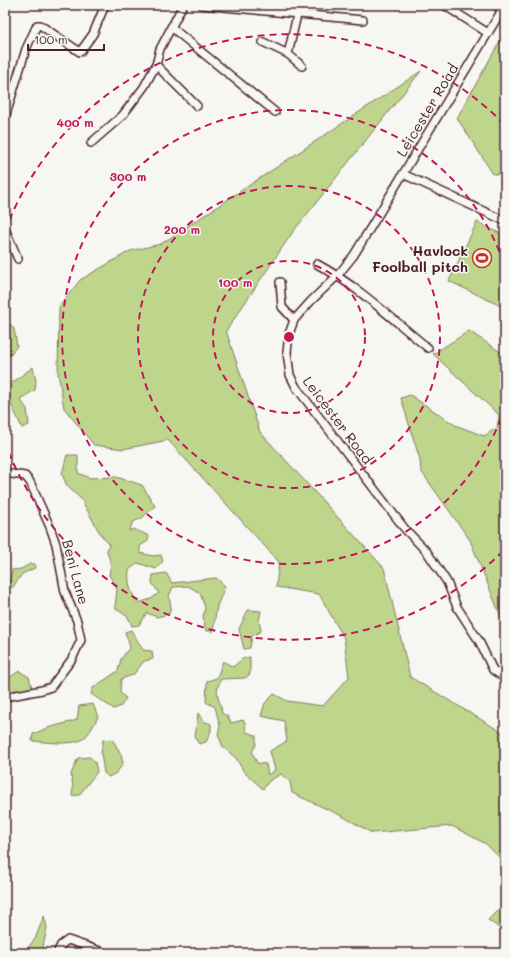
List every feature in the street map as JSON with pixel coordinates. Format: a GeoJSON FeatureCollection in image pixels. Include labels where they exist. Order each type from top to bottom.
{"type":"FeatureCollection","features":[{"type":"Feature","properties":{"kind":"street"},"geometry":{"type":"LineString","coordinates":[[5,118],[26,49],[37,25],[40,25],[80,52],[93,34],[105,5]]}},
{"type":"Feature","properties":{"kind":"street"},"geometry":{"type":"LineString","coordinates":[[91,143],[122,116],[132,104],[156,65],[160,49],[170,27],[183,5]]}},
{"type":"Feature","properties":{"kind":"street"},"geometry":{"type":"LineString","coordinates":[[202,5],[363,20]]}},
{"type":"Feature","properties":{"kind":"street"},"geometry":{"type":"LineString","coordinates":[[444,5],[488,33]]}},
{"type":"Feature","properties":{"kind":"street"},"geometry":{"type":"LineString","coordinates":[[495,5],[503,7]]}},
{"type":"Feature","properties":{"kind":"street","name":"Leicester Road"},"geometry":{"type":"LineString","coordinates":[[503,7],[362,242],[338,275],[294,320],[289,334],[287,352],[289,370],[293,383],[390,511],[410,535],[427,552],[447,582],[457,607],[479,641],[490,665],[497,674],[505,678]]}},
{"type":"Feature","properties":{"kind":"street"},"geometry":{"type":"LineString","coordinates":[[288,54],[297,15]]}},
{"type":"Feature","properties":{"kind":"street"},"geometry":{"type":"LineString","coordinates":[[170,27],[275,112]]}},
{"type":"Feature","properties":{"kind":"street"},"geometry":{"type":"LineString","coordinates":[[263,42],[288,54],[302,66]]}},
{"type":"Feature","properties":{"kind":"street"},"geometry":{"type":"LineString","coordinates":[[156,65],[197,106]]}},
{"type":"Feature","properties":{"kind":"street"},"geometry":{"type":"LineString","coordinates":[[403,174],[505,221]]}},
{"type":"Feature","properties":{"kind":"street"},"geometry":{"type":"LineString","coordinates":[[5,229],[18,259]]}},
{"type":"Feature","properties":{"kind":"street"},"geometry":{"type":"LineString","coordinates":[[317,264],[338,275],[395,319],[428,348]]}},
{"type":"Feature","properties":{"kind":"street"},"geometry":{"type":"LineString","coordinates":[[280,282],[282,307],[294,320]]}},
{"type":"Feature","properties":{"kind":"street","name":"Beni Lane"},"geometry":{"type":"LineString","coordinates":[[5,473],[22,475],[30,482],[56,544],[65,592],[77,621],[81,640],[72,659],[51,687],[5,697]]}},
{"type":"Feature","properties":{"kind":"street"},"geometry":{"type":"LineString","coordinates":[[57,953],[61,945],[68,940],[106,953]]}},
{"type":"Feature","properties":{"kind":"green space"},"geometry":{"type":"Polygon","coordinates":[[[505,32],[505,175],[493,174],[457,118],[505,32]]]}},
{"type":"Feature","properties":{"kind":"green space"},"geometry":{"type":"Polygon","coordinates":[[[421,71],[292,233],[226,331],[260,432],[384,568],[410,677],[505,734],[505,863],[486,844],[452,826],[372,833],[342,816],[292,793],[290,782],[281,774],[269,781],[263,789],[244,772],[236,758],[223,747],[218,734],[220,726],[215,707],[206,702],[207,681],[217,678],[223,661],[233,667],[242,659],[250,657],[250,674],[245,678],[221,679],[217,693],[222,713],[228,717],[231,723],[243,720],[245,722],[246,732],[256,735],[256,745],[252,752],[257,763],[266,764],[268,775],[275,770],[270,751],[287,741],[284,721],[261,716],[265,703],[274,694],[287,701],[323,706],[349,677],[344,638],[319,594],[276,587],[279,562],[168,440],[123,449],[94,445],[64,408],[58,373],[59,307],[80,280],[130,251],[161,244],[421,71]]]}},
{"type":"Feature","properties":{"kind":"green space","name":"Havlock Foolball pitch"},"geometry":{"type":"Polygon","coordinates":[[[477,222],[505,236],[505,308],[449,281],[477,222]]]}},
{"type":"Feature","properties":{"kind":"green space"},"geometry":{"type":"Polygon","coordinates":[[[5,318],[14,329],[17,346],[6,360],[5,318]]]}},
{"type":"Feature","properties":{"kind":"green space"},"geometry":{"type":"Polygon","coordinates":[[[469,331],[505,355],[505,627],[470,540],[421,471],[420,460],[401,398],[410,395],[455,425],[484,436],[497,428],[499,415],[433,354],[469,331]]]}},
{"type":"Feature","properties":{"kind":"green space"},"geometry":{"type":"Polygon","coordinates":[[[33,367],[36,381],[35,390],[20,399],[27,409],[29,425],[22,428],[12,406],[5,383],[12,383],[33,367]]]}},
{"type":"Feature","properties":{"kind":"green space"},"geometry":{"type":"Polygon","coordinates":[[[67,455],[78,455],[78,473],[90,478],[116,477],[142,485],[155,506],[142,518],[133,522],[129,531],[134,529],[149,536],[148,541],[140,546],[140,553],[153,556],[161,555],[163,561],[156,569],[138,563],[129,570],[130,588],[138,603],[151,599],[159,593],[152,583],[153,575],[166,573],[172,583],[216,578],[225,586],[217,606],[213,631],[206,631],[203,617],[205,608],[200,593],[188,586],[173,587],[169,596],[171,607],[169,614],[157,617],[147,613],[139,625],[132,626],[128,617],[115,608],[117,589],[109,575],[111,564],[107,551],[109,544],[101,535],[81,499],[67,486],[62,474],[67,455]]]}},
{"type":"Feature","properties":{"kind":"green space"},"geometry":{"type":"Polygon","coordinates":[[[30,564],[35,564],[35,568],[22,574],[13,587],[9,587],[12,570],[21,569],[30,564]]]}},
{"type":"Feature","properties":{"kind":"green space"},"geometry":{"type":"Polygon","coordinates":[[[248,610],[261,611],[259,621],[261,631],[252,636],[250,648],[244,649],[239,629],[248,610]]]}},
{"type":"Feature","properties":{"kind":"green space"},"geometry":{"type":"Polygon","coordinates":[[[131,630],[143,650],[152,651],[153,659],[144,661],[133,675],[121,679],[120,693],[126,698],[121,706],[114,709],[91,694],[93,688],[118,671],[121,659],[130,647],[125,632],[131,630]]]}},
{"type":"Feature","properties":{"kind":"green space"},"geometry":{"type":"Polygon","coordinates":[[[19,671],[29,677],[33,691],[5,697],[9,678],[19,671]]]}},
{"type":"Feature","properties":{"kind":"green space"},"geometry":{"type":"Polygon","coordinates":[[[93,704],[98,717],[85,737],[79,741],[56,743],[32,741],[33,734],[77,720],[79,706],[93,704]]]}},
{"type":"Feature","properties":{"kind":"green space"},"geometry":{"type":"Polygon","coordinates":[[[198,713],[203,721],[211,724],[211,731],[206,742],[199,744],[195,738],[198,713]]]}},
{"type":"Feature","properties":{"kind":"green space"},"geometry":{"type":"Polygon","coordinates":[[[112,739],[121,754],[123,764],[116,773],[109,777],[104,773],[101,753],[103,740],[112,739]]]}},
{"type":"Feature","properties":{"kind":"green space"},"geometry":{"type":"Polygon","coordinates":[[[90,757],[95,762],[97,772],[79,795],[72,796],[73,788],[71,774],[78,758],[90,757]]]}},
{"type":"Feature","properties":{"kind":"green space"},"geometry":{"type":"Polygon","coordinates":[[[502,906],[505,908],[505,932],[488,920],[502,906]]]}},
{"type":"Feature","properties":{"kind":"green space"},"geometry":{"type":"Polygon","coordinates":[[[44,916],[47,927],[42,953],[27,953],[26,950],[35,939],[44,916]]]}},
{"type":"Feature","properties":{"kind":"place","name":"Havlock Foolball pitch"},"geometry":{"type":"Point","coordinates":[482,258]}}]}
